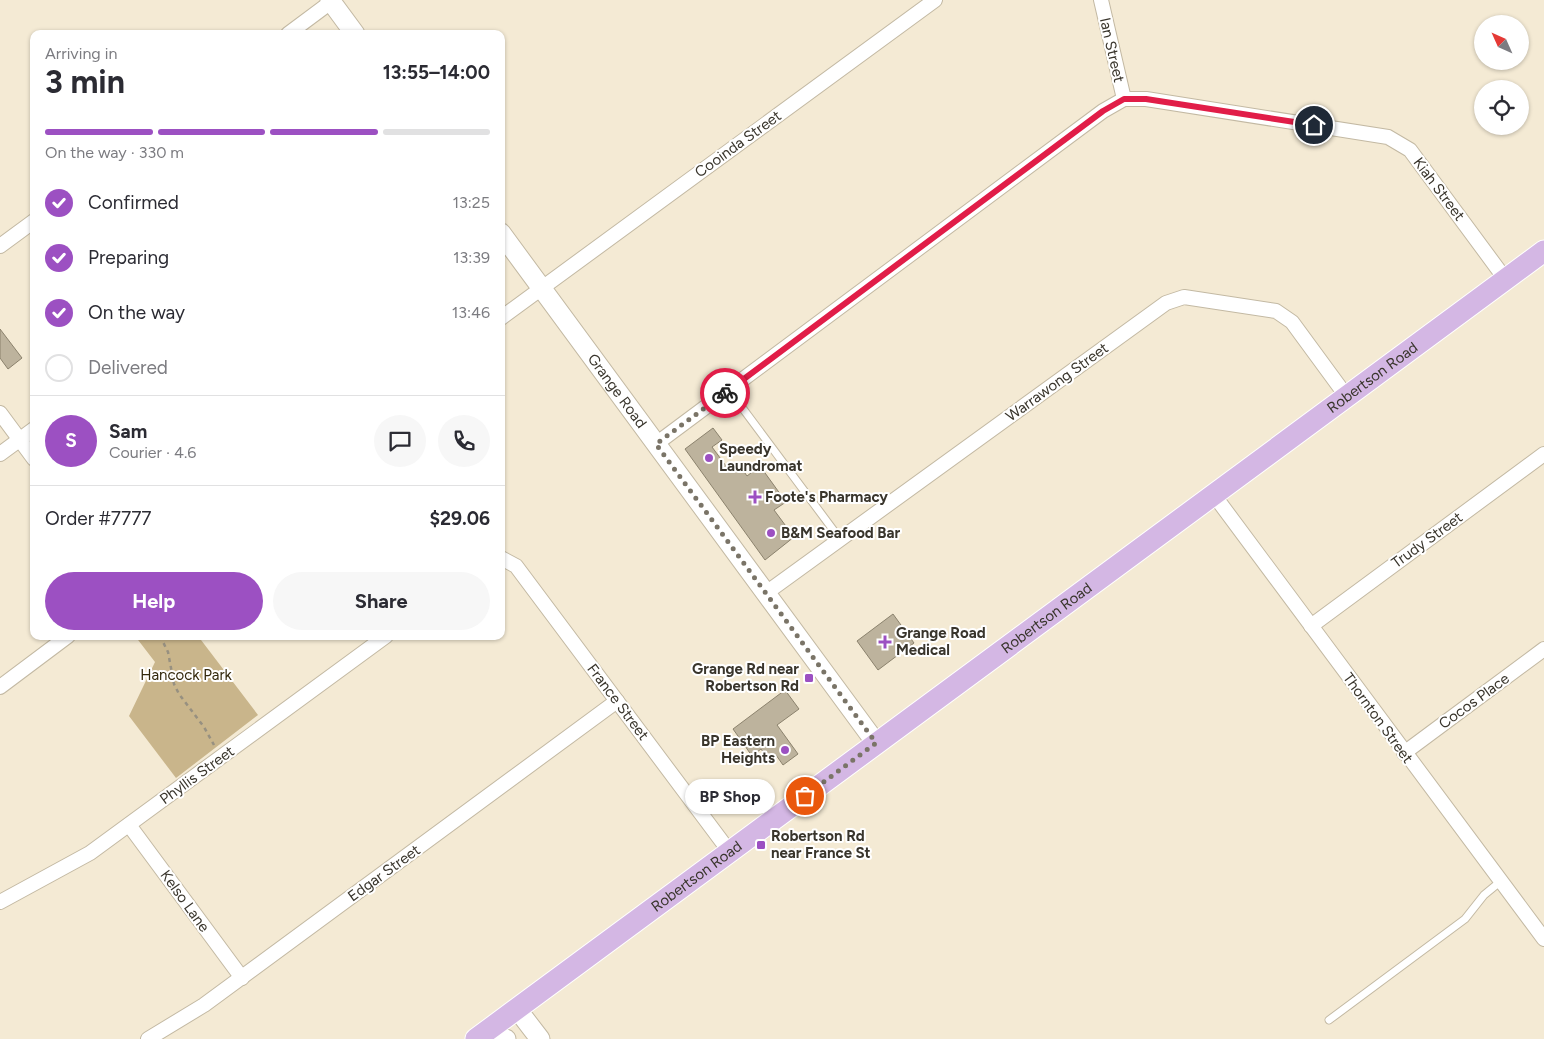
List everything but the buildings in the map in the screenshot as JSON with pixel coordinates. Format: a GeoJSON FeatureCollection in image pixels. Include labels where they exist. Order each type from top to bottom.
{"type":"FeatureCollection","features":[{"type":"Feature","properties":{"kind":"main road"},"geometry":{"type":"LineString","coordinates":[[331,1],[352,30]]}},
{"type":"Feature","properties":{"kind":"main road","name":"Grange Road"},"geometry":{"type":"LineString","coordinates":[[505,238],[876,743]]}},
{"type":"Feature","properties":{"kind":"main road","name":"Robertson Road"},"geometry":{"type":"LineString","coordinates":[[479,1037],[1544,251]]}},
{"type":"Feature","properties":{"kind":"main road"},"geometry":{"type":"LineString","coordinates":[[517,1009],[540,1039]]}},
{"type":"Feature","properties":{"kind":"main road"},"geometry":{"type":"LineString","coordinates":[[479,1037],[506,1039]]}},
{"type":"Feature","properties":{"kind":"street","name":"Cooinda Street"},"geometry":{"type":"LineString","coordinates":[[505,315],[935,0]]}},
{"type":"Feature","properties":{"kind":"street","name":"Ian Street"},"geometry":{"type":"LineString","coordinates":[[1101,0],[1124,99]]}},
{"type":"Feature","properties":{"kind":"street"},"geometry":{"type":"LineString","coordinates":[[293,30],[331,1]]}},
{"type":"Feature","properties":{"kind":"street","name":"Kiah Street"},"geometry":{"type":"LineString","coordinates":[[1124,99],[1146,99],[1388,137],[1410,150],[1506,280]]}},
{"type":"Feature","properties":{"kind":"street"},"geometry":{"type":"LineString","coordinates":[[656,444],[1095,117],[1124,99]]}},
{"type":"Feature","properties":{"kind":"street"},"geometry":{"type":"LineString","coordinates":[[0,246],[30,224]]}},
{"type":"Feature","properties":{"kind":"street","name":"Warrawong Street"},"geometry":{"type":"LineString","coordinates":[[766,593],[1166,303],[1184,297],[1276,311],[1292,322],[1347,397]]}},
{"type":"Feature","properties":{"kind":"street"},"geometry":{"type":"LineString","coordinates":[[0,413],[30,454]]}},
{"type":"Feature","properties":{"kind":"street"},"geometry":{"type":"LineString","coordinates":[[0,454],[30,432]]}},
{"type":"Feature","properties":{"kind":"street","name":"Trudy Street"},"geometry":{"type":"LineString","coordinates":[[1311,626],[1544,454]]}},
{"type":"Feature","properties":{"kind":"street","name":"Thornton Street"},"geometry":{"type":"LineString","coordinates":[[1214,495],[1544,939]]}},
{"type":"Feature","properties":{"kind":"street","name":"France Street"},"geometry":{"type":"LineString","coordinates":[[505,560],[516,566],[729,851]]}},
{"type":"Feature","properties":{"kind":"street"},"geometry":{"type":"LineString","coordinates":[[0,687],[63,640]]}},
{"type":"Feature","properties":{"kind":"street","name":"Phyllis Street"},"geometry":{"type":"LineString","coordinates":[[0,902],[90,853],[381,640]]}},
{"type":"Feature","properties":{"kind":"street","name":"Cocos Place"},"geometry":{"type":"LineString","coordinates":[[1404,753],[1544,650]]}},
{"type":"Feature","properties":{"kind":"street","name":"Edgar Street"},"geometry":{"type":"LineString","coordinates":[[148,1039],[204,1005],[242,978],[617,701]]}},
{"type":"Feature","properties":{"kind":"street","name":"Kelso Lane"},"geometry":{"type":"LineString","coordinates":[[129,825],[242,978]]}},
{"type":"Feature","properties":{"kind":"lane"},"geometry":{"type":"LineString","coordinates":[[729,390],[840,539]]}},
{"type":"Feature","properties":{"kind":"lane"},"geometry":{"type":"LineString","coordinates":[[1329,1020],[1465,919],[1484,895],[1501,882]]}},
{"type":"Feature","properties":{"kind":"path"},"geometry":{"type":"LineString","coordinates":[[162,640],[168,652],[174,684],[179,694],[204,727],[221,757]]}},
{"type":"Feature","properties":{"kind":"green space","name":"Hancock Park"},"geometry":{"type":"Polygon","coordinates":[[[138,640],[201,640],[258,715],[176,778],[129,716],[155,662],[138,640]]]}},
{"type":"Feature","properties":{"kind":"way so far"},"geometry":{"type":"LineString","coordinates":[[725,393],[656,444],[876,743],[805,796]]}},
{"type":"Feature","properties":{"kind":"place","name":"Speedy Laundromat"},"geometry":{"type":"Point","coordinates":[709,458]}},
{"type":"Feature","properties":{"kind":"place","name":"Foote's Pharmacy"},"geometry":{"type":"Point","coordinates":[755,497]}},
{"type":"Feature","properties":{"kind":"place","name":"B&M Seafood Bar"},"geometry":{"type":"Point","coordinates":[771,533]}},
{"type":"Feature","properties":{"kind":"place","name":"Grange Road Medical"},"geometry":{"type":"Point","coordinates":[885,642]}},
{"type":"Feature","properties":{"kind":"place","name":"Grange Rd near Robertson Rd"},"geometry":{"type":"Point","coordinates":[809,678]}},
{"type":"Feature","properties":{"kind":"place","name":"BP Eastern Heights"},"geometry":{"type":"Point","coordinates":[785,750]}},
{"type":"Feature","properties":{"kind":"place","name":"BP Shop"},"geometry":{"type":"Point","coordinates":[805,796]}},
{"type":"Feature","properties":{"kind":"place","name":"Robertson Rd near France St"},"geometry":{"type":"Point","coordinates":[761,845]}},
{"type":"Feature","properties":{"kind":"route"},"geometry":{"type":"LineString","coordinates":[[725,393],[1103,111],[1124,99],[1146,99],[1314,125]]}}]}
